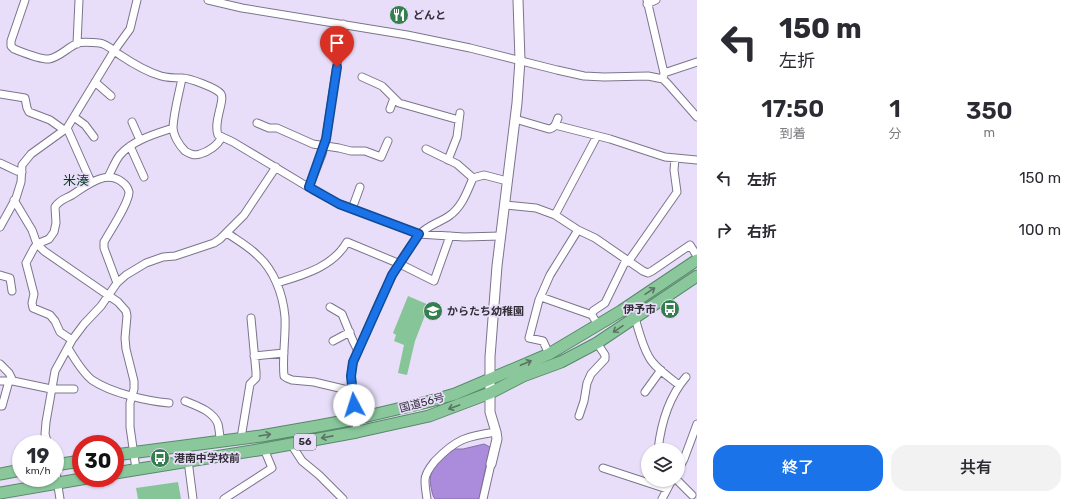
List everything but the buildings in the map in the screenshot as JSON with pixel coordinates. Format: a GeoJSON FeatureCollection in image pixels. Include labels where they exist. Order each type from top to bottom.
{"type":"FeatureCollection","features":[{"type":"Feature","properties":{"kind":"highway","name":"国道56号"},"geometry":{"type":"LineString","coordinates":[[124,454],[241,438],[355,419],[455,394],[549,354],[598,325],[697,260]]}},
{"type":"Feature","properties":{"kind":"highway","name":"国道56号"},"geometry":{"type":"LineString","coordinates":[[124,471],[264,449],[357,432],[429,416],[490,393],[523,376],[561,362],[597,343],[697,276]]}},
{"type":"Feature","properties":{"kind":"highway"},"geometry":{"type":"LineString","coordinates":[[0,474],[12,472]]}},
{"type":"Feature","properties":{"kind":"highway"},"geometry":{"type":"LineString","coordinates":[[0,493],[34,487]]}},
{"type":"Feature","properties":{"kind":"street"},"geometry":{"type":"LineString","coordinates":[[25,0],[11,41],[11,46],[14,49],[48,59],[80,42],[102,43],[110,46],[114,51],[144,69],[160,76],[172,79],[190,79],[217,91],[221,94],[222,98],[216,124],[218,135],[221,138],[233,142],[309,187],[352,209],[419,234],[450,236],[501,236]]}},
{"type":"Feature","properties":{"kind":"street"},"geometry":{"type":"LineString","coordinates":[[77,44],[79,0]]}},
{"type":"Feature","properties":{"kind":"street"},"geometry":{"type":"LineString","coordinates":[[0,227],[14,200],[21,182],[22,165],[32,154],[66,129],[114,51],[130,29],[137,0]]}},
{"type":"Feature","properties":{"kind":"street"},"geometry":{"type":"LineString","coordinates":[[208,0],[242,8],[344,24],[470,48],[584,76],[663,76],[697,62]]}},
{"type":"Feature","properties":{"kind":"street"},"geometry":{"type":"LineString","coordinates":[[483,499],[497,439],[490,412],[490,357],[497,266],[515,119],[520,60],[518,0]]}},
{"type":"Feature","properties":{"kind":"street"},"geometry":{"type":"LineString","coordinates":[[656,0],[647,2],[663,76],[697,117]]}},
{"type":"Feature","properties":{"kind":"street"},"geometry":{"type":"LineString","coordinates":[[309,187],[324,145],[344,24]]}},
{"type":"Feature","properties":{"kind":"street"},"geometry":{"type":"LineString","coordinates":[[362,77],[382,86],[399,103],[460,117],[457,137],[448,160]]}},
{"type":"Feature","properties":{"kind":"street"},"geometry":{"type":"LineString","coordinates":[[182,78],[173,128],[180,146],[193,155],[200,154],[208,151],[219,142],[221,138]]}},
{"type":"Feature","properties":{"kind":"street"},"geometry":{"type":"LineString","coordinates":[[95,82],[110,96]]}},
{"type":"Feature","properties":{"kind":"street"},"geometry":{"type":"LineString","coordinates":[[0,94],[25,98],[26,108],[29,112],[50,120],[66,129],[91,182]]}},
{"type":"Feature","properties":{"kind":"street"},"geometry":{"type":"LineString","coordinates":[[390,109],[394,98]]}},
{"type":"Feature","properties":{"kind":"street"},"geometry":{"type":"LineString","coordinates":[[74,117],[85,126],[94,137]]}},
{"type":"Feature","properties":{"kind":"street"},"geometry":{"type":"LineString","coordinates":[[515,119],[552,129],[558,118]]}},
{"type":"Feature","properties":{"kind":"street"},"geometry":{"type":"LineString","coordinates":[[132,122],[140,140]]}},
{"type":"Feature","properties":{"kind":"street"},"geometry":{"type":"LineString","coordinates":[[257,123],[269,128],[277,128],[314,144],[351,151],[365,151],[381,157],[388,141]]}},
{"type":"Feature","properties":{"kind":"street"},"geometry":{"type":"LineString","coordinates":[[555,125],[665,157],[697,160]]}},
{"type":"Feature","properties":{"kind":"street"},"geometry":{"type":"LineString","coordinates":[[108,177],[120,155],[130,146],[140,140],[173,128]]}},
{"type":"Feature","properties":{"kind":"street"},"geometry":{"type":"LineString","coordinates":[[555,215],[597,136]]}},
{"type":"Feature","properties":{"kind":"street"},"geometry":{"type":"LineString","coordinates":[[130,146],[144,177]]}},
{"type":"Feature","properties":{"kind":"street"},"geometry":{"type":"LineString","coordinates":[[426,149],[457,164],[473,178]]}},
{"type":"Feature","properties":{"kind":"street"},"geometry":{"type":"LineString","coordinates":[[592,315],[593,311],[605,303],[627,261],[677,192],[674,170],[675,158]]}},
{"type":"Feature","properties":{"kind":"street"},"geometry":{"type":"LineString","coordinates":[[0,163],[22,172]]}},
{"type":"Feature","properties":{"kind":"street"},"geometry":{"type":"LineString","coordinates":[[45,435],[55,370],[72,340],[84,324],[101,306],[117,282],[146,263],[175,256],[214,243],[227,233],[244,214],[276,167]]}},
{"type":"Feature","properties":{"kind":"street"},"geometry":{"type":"LineString","coordinates":[[357,432],[351,376],[353,362],[384,292],[400,264],[419,234],[432,224],[449,216],[460,205],[473,178],[484,175],[507,181]]}},
{"type":"Feature","properties":{"kind":"street"},"geometry":{"type":"LineString","coordinates":[[72,340],[60,332],[55,321],[50,315],[33,308],[32,303],[34,294],[26,263],[34,248],[38,244],[49,239],[54,232],[56,223],[54,207],[58,202],[91,182],[108,177],[116,178],[122,182],[129,191],[125,204],[104,242],[104,248],[117,282]]}},
{"type":"Feature","properties":{"kind":"street"},"geometry":{"type":"LineString","coordinates":[[352,209],[360,187]]}},
{"type":"Feature","properties":{"kind":"street"},"geometry":{"type":"LineString","coordinates":[[14,200],[21,214],[32,230],[38,244],[44,251],[118,302],[126,311],[126,349],[134,382],[134,389],[130,403],[130,427],[136,469]]}},
{"type":"Feature","properties":{"kind":"street"},"geometry":{"type":"LineString","coordinates":[[505,205],[536,208],[555,215],[578,230],[596,238],[643,271],[648,272],[656,269],[690,246],[697,256]]}},
{"type":"Feature","properties":{"kind":"street"},"geometry":{"type":"LineString","coordinates":[[549,354],[543,342],[529,338],[540,297],[550,275],[578,230]]}},
{"type":"Feature","properties":{"kind":"street"},"geometry":{"type":"LineString","coordinates":[[227,233],[256,254],[265,263],[277,283],[281,294],[285,317],[284,376],[287,378],[314,382],[352,391]]}},
{"type":"Feature","properties":{"kind":"street"},"geometry":{"type":"LineString","coordinates":[[277,283],[309,273],[324,266],[342,251],[347,242],[400,264],[434,281],[450,236]]}},
{"type":"Feature","properties":{"kind":"street"},"geometry":{"type":"LineString","coordinates":[[0,275],[10,278],[12,290]]}},
{"type":"Feature","properties":{"kind":"street"},"geometry":{"type":"LineString","coordinates":[[540,297],[592,315],[598,325]]}},
{"type":"Feature","properties":{"kind":"street"},"geometry":{"type":"LineString","coordinates":[[330,307],[342,314],[358,351]]}},
{"type":"Feature","properties":{"kind":"street"},"geometry":{"type":"LineString","coordinates":[[241,438],[250,384],[256,378],[251,318]]}},
{"type":"Feature","properties":{"kind":"street"},"geometry":{"type":"LineString","coordinates":[[635,318],[649,358],[679,385]]}},
{"type":"Feature","properties":{"kind":"street"},"geometry":{"type":"LineString","coordinates":[[333,341],[350,332]]}},
{"type":"Feature","properties":{"kind":"street"},"geometry":{"type":"LineString","coordinates":[[579,416],[584,401],[587,383],[591,374],[605,359],[605,355],[597,343]]}},
{"type":"Feature","properties":{"kind":"street"},"geometry":{"type":"LineString","coordinates":[[68,348],[84,372],[93,380],[113,390],[132,396],[155,402],[169,403]]}},
{"type":"Feature","properties":{"kind":"street"},"geometry":{"type":"LineString","coordinates":[[254,356],[284,353]]}},
{"type":"Feature","properties":{"kind":"street"},"geometry":{"type":"LineString","coordinates":[[0,364],[9,373],[11,381],[2,406],[0,406]]}},
{"type":"Feature","properties":{"kind":"street"},"geometry":{"type":"LineString","coordinates":[[646,392],[661,370]]}},
{"type":"Feature","properties":{"kind":"street"},"geometry":{"type":"LineString","coordinates":[[659,443],[660,430],[672,398],[679,385],[686,377]]}},
{"type":"Feature","properties":{"kind":"street"},"geometry":{"type":"LineString","coordinates":[[0,381],[11,381],[51,389],[74,389]]}},
{"type":"Feature","properties":{"kind":"street"},"geometry":{"type":"LineString","coordinates":[[184,401],[195,405],[214,417],[218,424],[220,440]]}},
{"type":"Feature","properties":{"kind":"street"},"geometry":{"type":"LineString","coordinates":[[685,456],[697,424]]}},
{"type":"Feature","properties":{"kind":"street"},"geometry":{"type":"LineString","coordinates":[[427,499],[425,479],[430,467],[441,454],[452,445],[462,440],[473,436],[496,432]]}},
{"type":"Feature","properties":{"kind":"street"},"geometry":{"type":"LineString","coordinates":[[291,444],[302,461],[319,475],[338,498]]}},
{"type":"Feature","properties":{"kind":"street"},"geometry":{"type":"LineString","coordinates":[[186,445],[194,499]]}},
{"type":"Feature","properties":{"kind":"street"},"geometry":{"type":"LineString","coordinates":[[224,499],[272,468],[264,449]]}},
{"type":"Feature","properties":{"kind":"street"},"geometry":{"type":"LineString","coordinates":[[604,468],[667,489],[662,499]]}},
{"type":"Feature","properties":{"kind":"street"},"geometry":{"type":"LineString","coordinates":[[58,487],[60,499]]}},
{"type":"Feature","properties":{"kind":"street"},"geometry":{"type":"LineString","coordinates":[[684,487],[692,495]]}},
{"type":"Feature","properties":{"kind":"green space"},"geometry":{"type":"Polygon","coordinates":[[[408,296],[429,305],[415,341],[407,375],[398,373],[404,345],[394,341],[396,335],[393,333],[408,296]]]}},
{"type":"Feature","properties":{"kind":"green space"},"geometry":{"type":"Polygon","coordinates":[[[178,482],[181,499],[138,499],[136,488],[178,482]]]}},
{"type":"Feature","properties":{"kind":"shaded area"},"geometry":{"type":"Polygon","coordinates":[[[484,444],[490,447],[479,499],[435,499],[432,493],[430,481],[435,466],[451,449],[463,449],[484,444]]]}},
{"type":"Feature","properties":{"kind":"place","name":"どんと"},"geometry":{"type":"Point","coordinates":[399,15]}},
{"type":"Feature","properties":{"kind":"place","name":"伊予市"},"geometry":{"type":"Point","coordinates":[670,309]}},
{"type":"Feature","properties":{"kind":"place","name":"からたち幼稚園"},"geometry":{"type":"Point","coordinates":[433,311]}},
{"type":"Feature","properties":{"kind":"place","name":"港南中学校前"},"geometry":{"type":"Point","coordinates":[160,458]}},
{"type":"Feature","properties":{"kind":"district","name":"米湊"},"geometry":{"type":"Point","coordinates":[76,180]}},
{"type":"Feature","properties":{"kind":"route"},"geometry":{"type":"LineString","coordinates":[[337,67],[326,139],[322,154],[309,187],[339,204],[419,234],[392,275],[353,362],[351,376],[354,405]]}}]}
